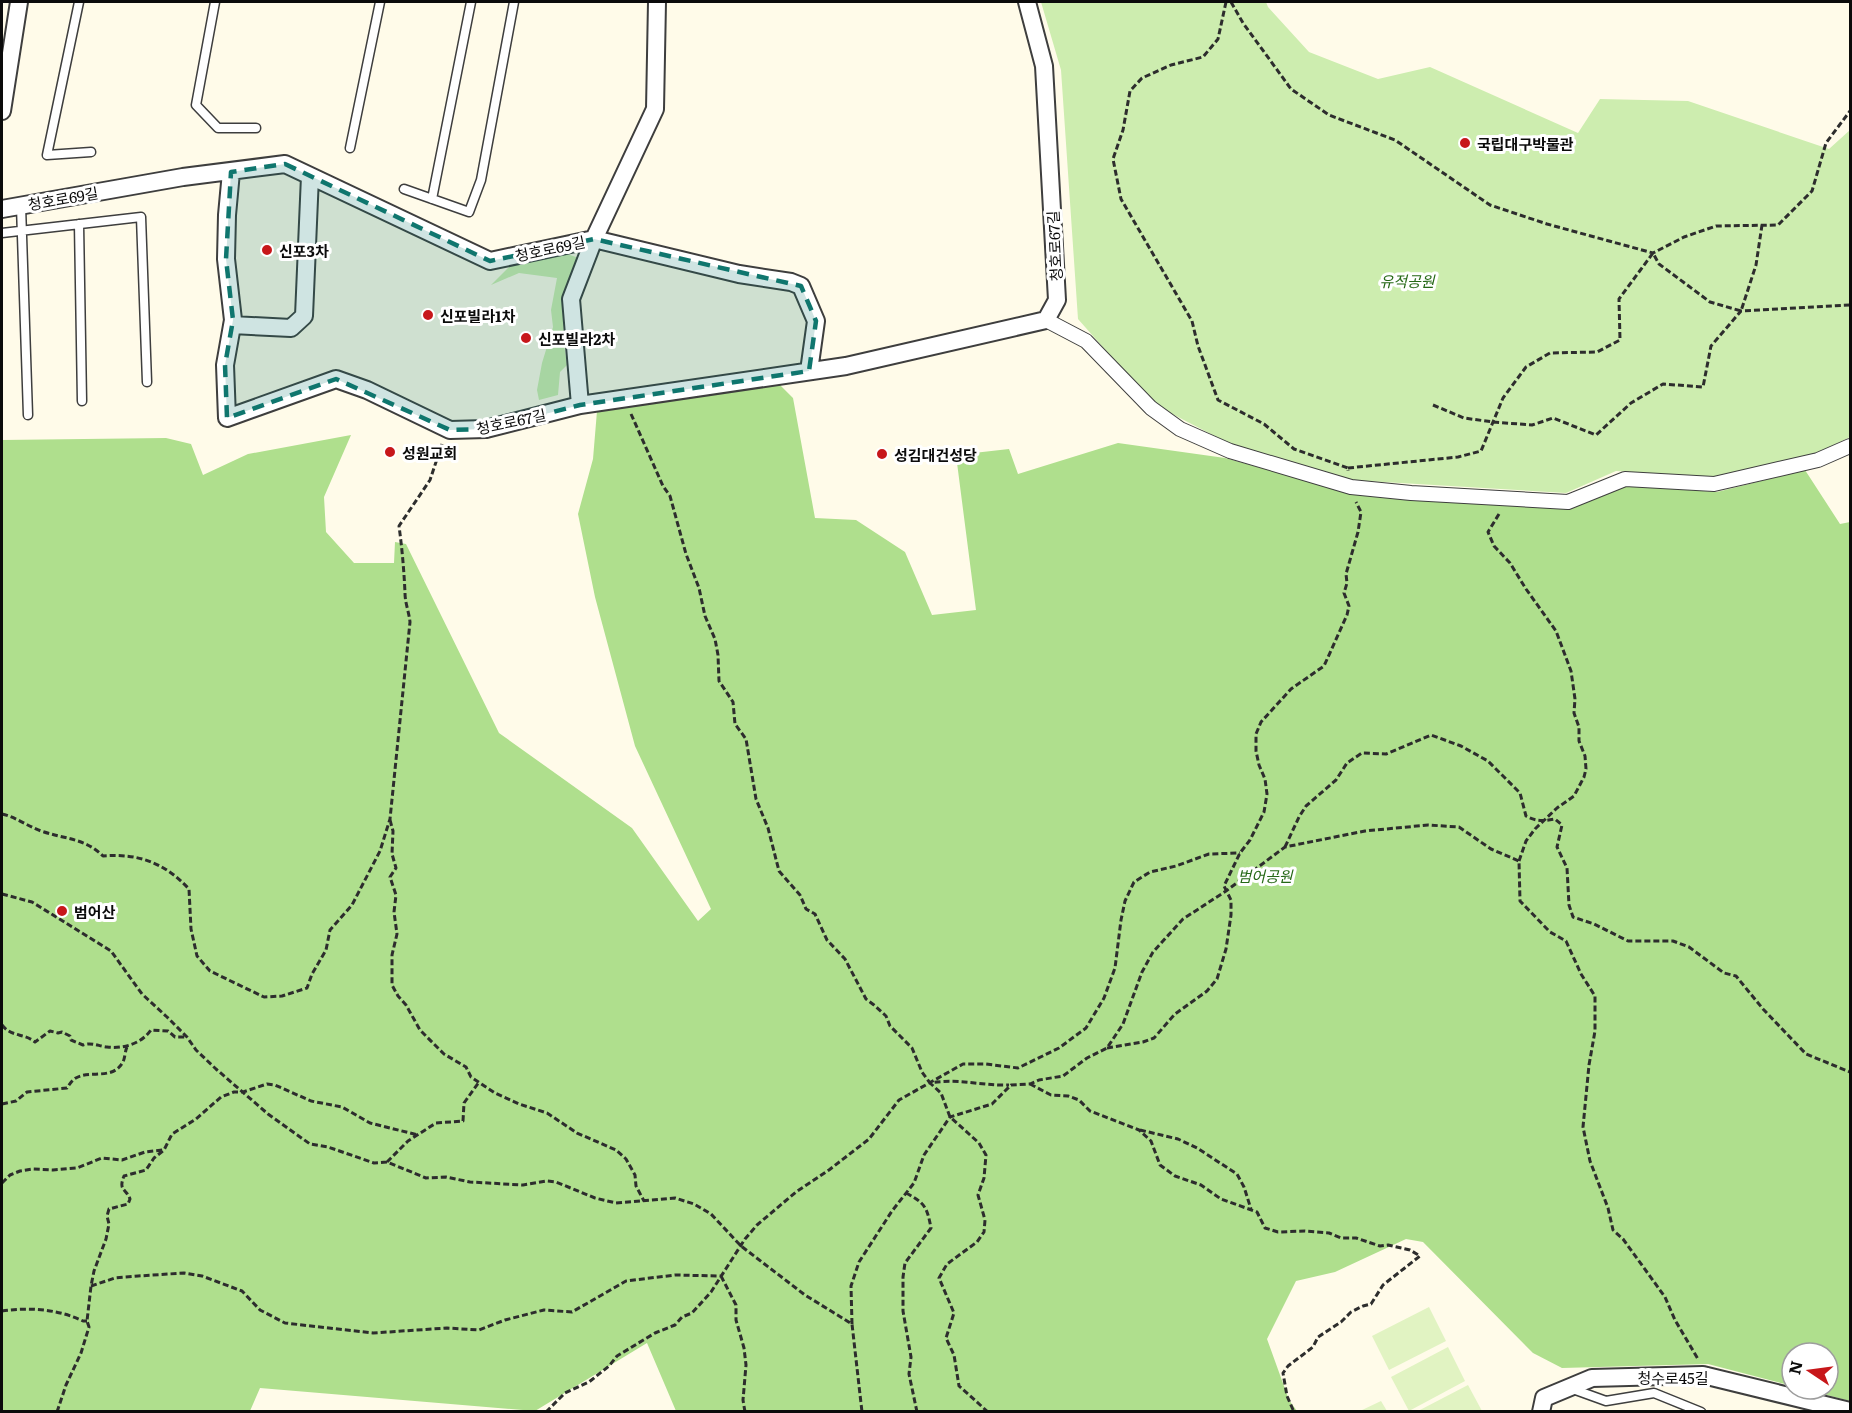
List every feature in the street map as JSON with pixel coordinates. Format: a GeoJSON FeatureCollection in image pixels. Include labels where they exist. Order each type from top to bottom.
{"type":"FeatureCollection","features":[{"type":"Feature","properties":{"kind":"street"},"geometry":{"type":"LineString","coordinates":[[2,111],[19,2]]}},
{"type":"Feature","properties":{"kind":"street","name":"청호로69길"},"geometry":{"type":"LineString","coordinates":[[2,209],[183,177],[285,164],[490,261],[594,239],[655,109],[657,2]]}},
{"type":"Feature","properties":{"kind":"street","name":"청호로67길"},"geometry":{"type":"LineString","coordinates":[[232,325],[225,365],[227,418],[336,379],[367,390],[450,430],[486,429],[580,405],[846,366],[1046,320],[1057,300],[1044,66],[1027,2]]}},
{"type":"Feature","properties":{"kind":"street"},"geometry":{"type":"LineString","coordinates":[[231,172],[226,259],[232,325],[291,328],[304,316],[310,176]]}},
{"type":"Feature","properties":{"kind":"street"},"geometry":{"type":"LineString","coordinates":[[580,405],[571,299],[594,239],[739,274],[791,282],[801,286],[816,321],[809,371]]}},
{"type":"Feature","properties":{"kind":"street"},"geometry":{"type":"LineString","coordinates":[[1046,320],[1086,341],[1151,408],[1180,429],[1230,451],[1346,485],[1421,493],[1568,502],[1625,479],[1714,484],[1818,460],[1851,446]]}},
{"type":"Feature","properties":{"kind":"street","name":"청수로45길"},"geometry":{"type":"LineString","coordinates":[[1541,1412],[1544,1398],[1592,1378],[1701,1374],[1851,1411]]}},
{"type":"Feature","properties":{"kind":"lane"},"geometry":{"type":"LineString","coordinates":[[79,2],[47,155],[91,152]]}},
{"type":"Feature","properties":{"kind":"lane"},"geometry":{"type":"LineString","coordinates":[[215,2],[196,105],[218,128],[256,128]]}},
{"type":"Feature","properties":{"kind":"lane"},"geometry":{"type":"LineString","coordinates":[[350,148],[380,2]]}},
{"type":"Feature","properties":{"kind":"lane"},"geometry":{"type":"LineString","coordinates":[[432,199],[471,2]]}},
{"type":"Feature","properties":{"kind":"lane"},"geometry":{"type":"LineString","coordinates":[[405,189],[469,212],[481,180],[514,2]]}},
{"type":"Feature","properties":{"kind":"lane"},"geometry":{"type":"LineString","coordinates":[[21,206],[28,415]]}},
{"type":"Feature","properties":{"kind":"lane"},"geometry":{"type":"LineString","coordinates":[[2,233],[141,217],[147,382]]}},
{"type":"Feature","properties":{"kind":"lane"},"geometry":{"type":"LineString","coordinates":[[79,224],[82,401]]}},
{"type":"Feature","properties":{"kind":"lane"},"geometry":{"type":"LineString","coordinates":[[1569,1388],[1606,1401],[1654,1393],[1701,1412]]}},
{"type":"Feature","properties":{"kind":"path"},"geometry":{"type":"LineString","coordinates":[[1226,2],[1218,39],[1203,57],[1171,65],[1142,78],[1130,91],[1123,130],[1113,159],[1121,199],[1192,321],[1198,346],[1218,400],[1264,424],[1294,449],[1348,468],[1458,458],[1481,451],[1503,398],[1526,367],[1550,353],[1597,352],[1620,340],[1619,299],[1653,253],[1684,237],[1716,226],[1778,225],[1812,191],[1826,143],[1851,111]]}},
{"type":"Feature","properties":{"kind":"path"},"geometry":{"type":"LineString","coordinates":[[1231,2],[1243,23],[1291,89],[1329,115],[1395,140],[1490,205],[1653,253],[1659,264],[1710,302],[1741,311],[1851,305]]}},
{"type":"Feature","properties":{"kind":"path"},"geometry":{"type":"LineString","coordinates":[[1433,405],[1464,418],[1493,422],[1532,425],[1553,418],[1596,435],[1631,404],[1663,384],[1703,387],[1711,346],[1741,311],[1756,265],[1762,225]]}},
{"type":"Feature","properties":{"kind":"path"},"geometry":{"type":"LineString","coordinates":[[624,399],[663,486],[670,495],[686,554],[699,588],[705,616],[715,639],[719,681],[733,702],[735,724],[746,739],[756,800],[768,828],[779,871],[800,895],[806,909],[814,914],[827,940],[845,959],[866,999],[880,1010],[891,1026],[912,1048],[922,1072],[941,1093],[950,1117],[979,1143],[986,1155],[984,1178],[978,1195],[985,1220],[984,1232],[977,1242],[947,1264],[939,1278],[954,1312],[945,1338],[954,1355],[959,1386],[988,1412]]}},
{"type":"Feature","properties":{"kind":"path"},"geometry":{"type":"LineString","coordinates":[[2,814],[12,816],[41,831],[84,842],[103,856],[120,855],[147,859],[170,872],[189,890],[191,929],[197,956],[210,970],[264,997],[282,996],[307,988],[326,950],[330,930],[352,905],[381,851],[390,819],[410,621],[405,596],[405,572],[399,526],[430,480],[446,428]]}},
{"type":"Feature","properties":{"kind":"path"},"geometry":{"type":"LineString","coordinates":[[930,1083],[967,1080],[998,1085],[1030,1084],[1063,1076],[1087,1058],[1107,1048],[1154,1038],[1175,1014],[1207,992],[1217,979],[1226,949],[1231,915],[1232,900],[1224,886],[1264,812],[1267,794],[1256,751],[1256,734],[1261,722],[1291,689],[1324,666],[1347,615],[1349,606],[1344,593],[1346,574],[1361,512],[1346,485],[1348,468]]}},
{"type":"Feature","properties":{"kind":"path"},"geometry":{"type":"LineString","coordinates":[[1505,512],[1498,514],[1488,532],[1494,546],[1510,563],[1556,631],[1571,671],[1575,699],[1574,713],[1579,727],[1579,741],[1585,756],[1584,777],[1574,796],[1543,821],[1526,841],[1519,861],[1520,901],[1550,932],[1566,941],[1581,974],[1595,996],[1595,1031],[1583,1127],[1590,1161],[1608,1208],[1613,1230],[1623,1239],[1665,1297],[1675,1320],[1700,1361],[1701,1374]]}},
{"type":"Feature","properties":{"kind":"path"},"geometry":{"type":"LineString","coordinates":[[1285,847],[1306,807],[1336,780],[1347,763],[1362,753],[1386,754],[1431,735],[1461,746],[1488,761],[1520,793],[1526,816],[1543,821],[1556,819],[1562,825],[1557,847],[1567,868],[1569,905],[1573,917],[1594,924],[1628,941],[1673,941],[1689,947],[1724,973],[1736,976],[1763,1010],[1806,1054],[1851,1072]]}},
{"type":"Feature","properties":{"kind":"path"},"geometry":{"type":"LineString","coordinates":[[390,819],[393,831],[392,854],[396,868],[390,877],[396,895],[394,912],[397,934],[392,955],[392,985],[420,1030],[444,1054],[466,1067],[471,1077],[495,1094],[547,1113],[578,1134],[616,1150],[626,1159],[635,1175],[636,1186],[644,1201]]}},
{"type":"Feature","properties":{"kind":"path"},"geometry":{"type":"LineString","coordinates":[[1107,1048],[1124,1024],[1142,972],[1153,952],[1183,919],[1226,891],[1285,847],[1365,831],[1428,825],[1449,826],[1459,827],[1491,849],[1519,861]]}},
{"type":"Feature","properties":{"kind":"path"},"geometry":{"type":"LineString","coordinates":[[546,1412],[565,1393],[589,1382],[609,1366],[617,1356],[655,1333],[675,1325],[682,1317],[692,1313],[757,1225],[869,1139],[900,1100],[963,1064],[1018,1068],[1059,1048],[1086,1028],[1104,998],[1115,968],[1125,901],[1134,882],[1150,872],[1176,866],[1209,854],[1240,853]]}},
{"type":"Feature","properties":{"kind":"path"},"geometry":{"type":"LineString","coordinates":[[2,894],[32,902],[111,951],[142,994],[187,1037],[196,1050],[268,1114],[310,1144],[328,1147],[374,1163],[387,1162],[426,1178],[446,1177],[470,1182],[523,1185],[547,1181],[616,1203],[675,1198],[694,1204],[711,1214],[741,1246],[806,1295],[852,1324]]}},
{"type":"Feature","properties":{"kind":"path"},"geometry":{"type":"LineString","coordinates":[[2,1025],[8,1032],[28,1036],[35,1042],[50,1032],[62,1032],[70,1036],[71,1040],[83,1045],[89,1043],[111,1048],[127,1047],[145,1038],[151,1030],[168,1031],[175,1037],[187,1037]]}},
{"type":"Feature","properties":{"kind":"path"},"geometry":{"type":"LineString","coordinates":[[2,1104],[16,1101],[27,1092],[67,1088],[74,1079],[82,1076],[116,1070],[123,1062],[127,1047]]}},
{"type":"Feature","properties":{"kind":"path"},"geometry":{"type":"LineString","coordinates":[[387,1162],[408,1141],[436,1123],[463,1122],[464,1103],[479,1082]]}},
{"type":"Feature","properties":{"kind":"path"},"geometry":{"type":"LineString","coordinates":[[57,1412],[89,1327],[87,1321],[91,1286],[106,1239],[109,1209],[128,1204],[130,1199],[122,1189],[121,1183],[124,1176],[146,1170],[154,1158],[164,1150],[172,1134],[196,1119],[221,1097],[267,1084],[275,1085],[311,1101],[342,1107],[370,1123],[418,1136]]}},
{"type":"Feature","properties":{"kind":"path"},"geometry":{"type":"LineString","coordinates":[[1030,1084],[1051,1095],[1068,1096],[1079,1100],[1090,1111],[1139,1130],[1178,1139],[1197,1148],[1237,1174],[1251,1209]]}},
{"type":"Feature","properties":{"kind":"path"},"geometry":{"type":"LineString","coordinates":[[862,1412],[852,1324],[851,1286],[859,1262],[892,1211],[914,1183],[924,1155],[950,1117],[992,1104],[1011,1085]]}},
{"type":"Feature","properties":{"kind":"path"},"geometry":{"type":"LineString","coordinates":[[1139,1130],[1151,1141],[1160,1165],[1175,1176],[1201,1185],[1221,1198],[1257,1212],[1265,1227],[1278,1232],[1292,1233],[1305,1230],[1329,1233],[1341,1238],[1356,1238],[1380,1246],[1388,1245],[1410,1250],[1420,1256],[1383,1285],[1371,1304],[1351,1312],[1328,1332],[1318,1336],[1313,1347],[1288,1366],[1283,1373],[1287,1396],[1294,1412]]}},
{"type":"Feature","properties":{"kind":"path"},"geometry":{"type":"LineString","coordinates":[[2,1183],[10,1175],[32,1168],[52,1170],[77,1168],[102,1158],[122,1160],[145,1152],[164,1150]]}},
{"type":"Feature","properties":{"kind":"path"},"geometry":{"type":"LineString","coordinates":[[906,1193],[922,1202],[931,1228],[905,1263],[903,1277],[903,1311],[910,1357],[909,1374],[917,1412]]}},
{"type":"Feature","properties":{"kind":"path"},"geometry":{"type":"LineString","coordinates":[[91,1286],[115,1278],[184,1273],[202,1276],[243,1291],[260,1310],[285,1323],[373,1333],[447,1328],[479,1330],[505,1320],[544,1310],[572,1312],[626,1281],[675,1275],[721,1276]]}},
{"type":"Feature","properties":{"kind":"path"},"geometry":{"type":"LineString","coordinates":[[721,1276],[736,1305],[736,1320],[744,1347],[746,1365],[743,1400],[745,1412]]}},
{"type":"Feature","properties":{"kind":"path"},"geometry":{"type":"LineString","coordinates":[[2,1311],[14,1309],[57,1311],[83,1322],[87,1321]]}},
{"type":"Feature","properties":{"kind":"highlighted area"},"geometry":{"type":"Polygon","coordinates":[[[285,164],[490,261],[594,239],[801,286],[816,321],[809,371],[580,405],[486,429],[450,430],[336,379],[227,418],[225,365],[233,320],[226,259],[231,172],[285,164]]]}},
{"type":"Feature","properties":{"kind":"green space","name":"유적공원"},"geometry":{"type":"Polygon","coordinates":[[[1041,2],[1266,2],[1309,52],[1378,79],[1430,67],[1578,133],[1600,99],[1688,101],[1829,149],[1850,130],[1850,437],[1815,454],[1717,477],[1616,471],[1566,493],[1350,480],[1232,445],[1153,404],[1078,319],[1061,70],[1041,2]]]}},
{"type":"Feature","properties":{"kind":"green space"},"geometry":{"type":"Polygon","coordinates":[[[564,253],[579,258],[563,294],[564,344],[567,365],[560,372],[558,395],[539,400],[537,390],[542,363],[553,327],[551,310],[557,278],[519,273],[491,285],[510,266],[564,253]]]}},
{"type":"Feature","properties":{"kind":"green space","name":"범어공원"},"geometry":{"type":"Polygon","coordinates":[[[778,383],[793,398],[815,518],[856,520],[905,552],[932,615],[976,610],[956,455],[1009,449],[1018,474],[1118,443],[1225,458],[1351,493],[1568,506],[1616,485],[1717,492],[1805,470],[1840,524],[1850,522],[1850,1401],[1840,1398],[1840,1341],[1780,1341],[1780,1383],[1708,1364],[1562,1368],[1533,1353],[1423,1242],[1406,1239],[1335,1272],[1296,1281],[1267,1339],[1289,1400],[1297,1411],[676,1411],[647,1343],[535,1411],[260,1388],[250,1411],[2,1411],[2,440],[166,438],[191,444],[203,475],[248,454],[351,435],[324,497],[326,532],[354,563],[394,563],[395,542],[406,544],[499,733],[632,828],[698,921],[711,909],[635,746],[595,597],[578,514],[593,459],[597,411],[778,383]]]}},
{"type":"Feature","properties":{"kind":"green space"},"geometry":{"type":"Polygon","coordinates":[[[1429,1307],[1446,1341],[1389,1370],[1372,1336],[1429,1307]]]}},
{"type":"Feature","properties":{"kind":"green space"},"geometry":{"type":"Polygon","coordinates":[[[1448,1347],[1465,1381],[1409,1411],[1391,1377],[1448,1347]]]}},
{"type":"Feature","properties":{"kind":"green space"},"geometry":{"type":"Polygon","coordinates":[[[1468,1385],[1482,1411],[1418,1411],[1468,1385]]]}},
{"type":"Feature","properties":{"kind":"green space"},"geometry":{"type":"Polygon","coordinates":[[[1381,1401],[1387,1411],[1360,1411],[1381,1401]]]}},
{"type":"Feature","properties":{"kind":"place","name":"국립대구박물관"},"geometry":{"type":"Point","coordinates":[1465,143]}},
{"type":"Feature","properties":{"kind":"place","name":"신포3차"},"geometry":{"type":"Point","coordinates":[267,250]}},
{"type":"Feature","properties":{"kind":"place","name":"신포빌라1차"},"geometry":{"type":"Point","coordinates":[428,315]}},
{"type":"Feature","properties":{"kind":"place","name":"신포빌라2차"},"geometry":{"type":"Point","coordinates":[526,338]}},
{"type":"Feature","properties":{"kind":"place","name":"성원교회"},"geometry":{"type":"Point","coordinates":[390,452]}},
{"type":"Feature","properties":{"kind":"place","name":"성김대건성당"},"geometry":{"type":"Point","coordinates":[882,454]}},
{"type":"Feature","properties":{"kind":"place","name":"범어산"},"geometry":{"type":"Point","coordinates":[62,911]}}]}
